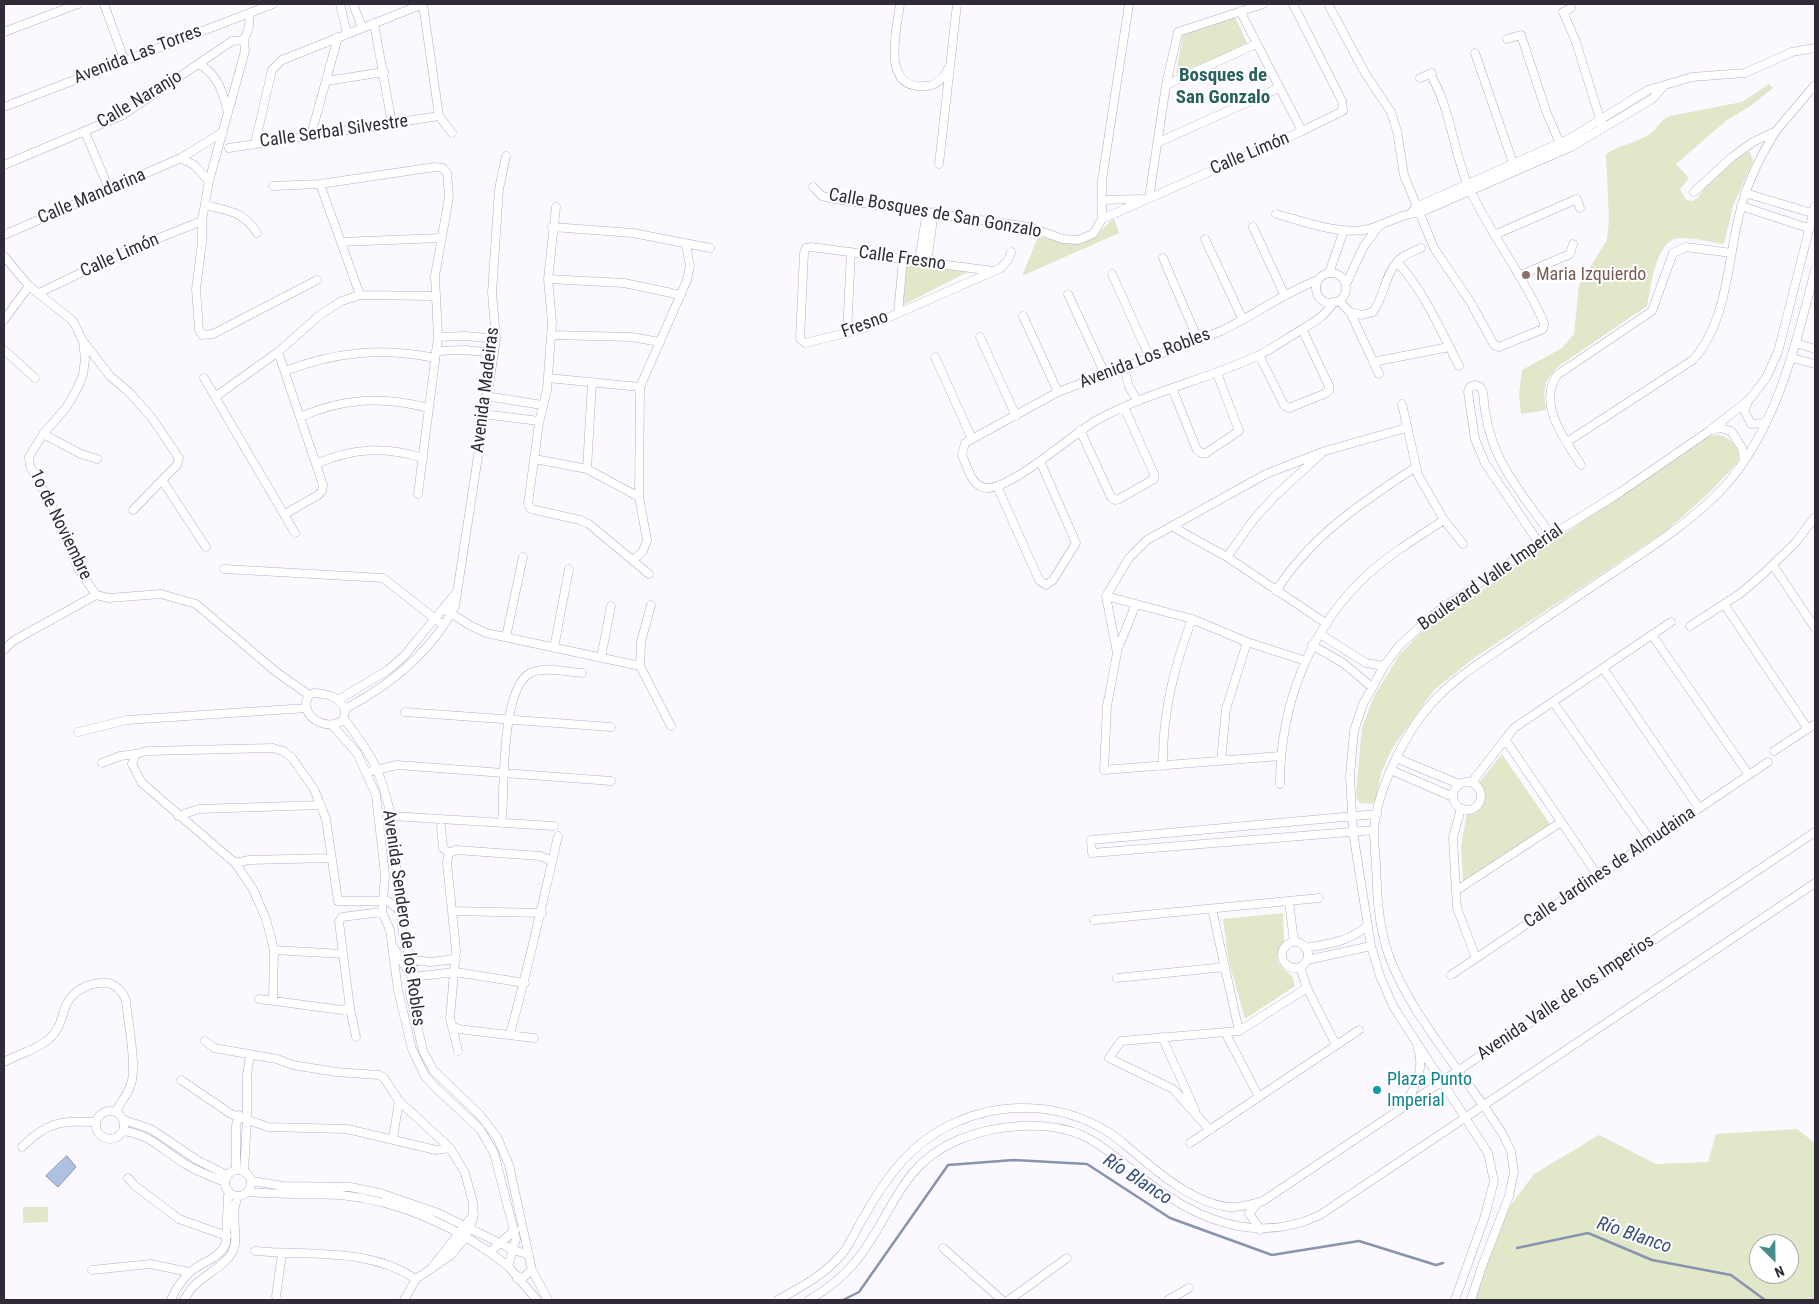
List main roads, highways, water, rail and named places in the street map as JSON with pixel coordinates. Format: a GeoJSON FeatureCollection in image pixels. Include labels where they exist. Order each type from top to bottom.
{"type":"FeatureCollection","features":[{"type":"Feature","properties":{"kind":"water"},"geometry":{"type":"Polygon","coordinates":[[[67,1156],[76,1167],[58,1187],[46,1176],[67,1156]]]}},
{"type":"Feature","properties":{"kind":"waterway","name":"Río Blanco"},"geometry":{"type":"LineString","coordinates":[[843,1300],[859,1292],[948,1165],[1014,1160],[1087,1164],[1170,1218],[1272,1255],[1359,1241],[1436,1265],[1443,1263]]}},
{"type":"Feature","properties":{"kind":"waterway","name":"Río Blanco"},"geometry":{"type":"LineString","coordinates":[[1517,1248],[1588,1233],[1652,1260],[1731,1275],[1765,1300]]}},
{"type":"Feature","properties":{"kind":"place","name":"Maria Izquierdo"},"geometry":{"type":"Point","coordinates":[1526,275]}},
{"type":"Feature","properties":{"kind":"place","name":"Plaza Punto Imperial"},"geometry":{"type":"Point","coordinates":[1377,1090]}},
{"type":"Feature","properties":{"kind":"district","name":"Bosques de San Gonzalo"},"geometry":{"type":"Point","coordinates":[1223,87]}}]}
